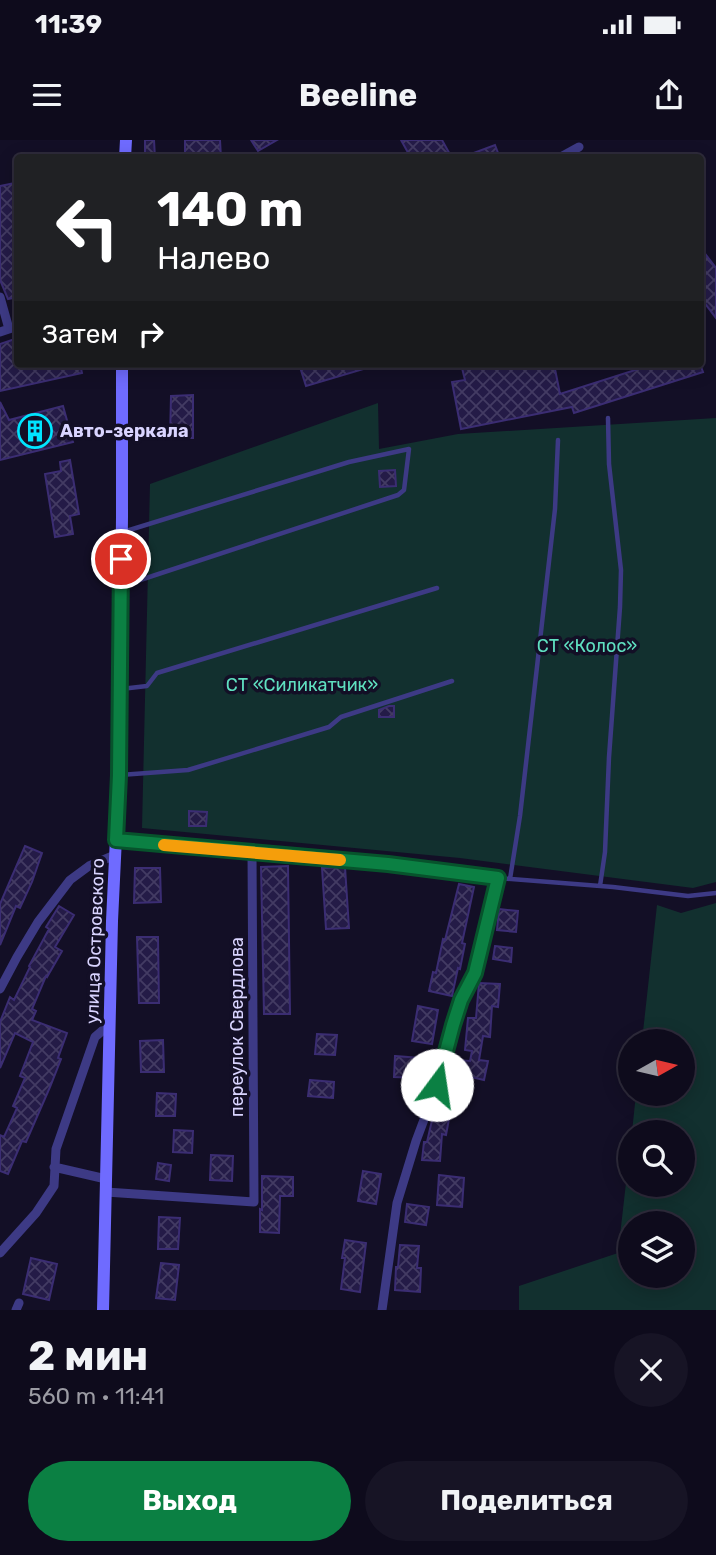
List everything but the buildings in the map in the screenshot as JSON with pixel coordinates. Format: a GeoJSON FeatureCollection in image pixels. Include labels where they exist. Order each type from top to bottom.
{"type":"FeatureCollection","features":[{"type":"Feature","properties":{"kind":"street"},"geometry":{"type":"LineString","coordinates":[[566,154],[579,147]]}},
{"type":"Feature","properties":{"kind":"street"},"geometry":{"type":"LineString","coordinates":[[0,297],[9,329]]}},
{"type":"Feature","properties":{"kind":"street","name":"улица Островского"},"geometry":{"type":"LineString","coordinates":[[103,1310],[109,1025],[119,775],[122,368]]}},
{"type":"Feature","properties":{"kind":"street"},"geometry":{"type":"LineString","coordinates":[[116,840],[388,864],[498,878],[475,973],[461,1000],[437,1085],[397,1203],[382,1310]]}},
{"type":"Feature","properties":{"kind":"street","name":"переулок Свердлова"},"geometry":{"type":"LineString","coordinates":[[106,1185],[254,1202],[252,852]]}},
{"type":"Feature","properties":{"kind":"street"},"geometry":{"type":"LineString","coordinates":[[0,989],[38,922],[71,880],[89,866],[115,855]]}},
{"type":"Feature","properties":{"kind":"street"},"geometry":{"type":"LineString","coordinates":[[0,1253],[36,1213],[54,1186],[56,1149],[95,1037],[109,1025]]}},
{"type":"Feature","properties":{"kind":"street"},"geometry":{"type":"LineString","coordinates":[[54,1167],[106,1185]]}},
{"type":"Feature","properties":{"kind":"lane"},"geometry":{"type":"LineString","coordinates":[[600,886],[605,852],[621,570],[609,464],[608,418]]}},
{"type":"Feature","properties":{"kind":"lane"},"geometry":{"type":"LineString","coordinates":[[510,878],[520,816],[555,509],[558,440]]}},
{"type":"Feature","properties":{"kind":"lane"},"geometry":{"type":"LineString","coordinates":[[121,586],[398,495],[404,490],[409,449],[349,462],[122,533]]}},
{"type":"Feature","properties":{"kind":"lane"},"geometry":{"type":"LineString","coordinates":[[120,689],[148,686],[157,673],[437,588]]}},
{"type":"Feature","properties":{"kind":"lane"},"geometry":{"type":"LineString","coordinates":[[119,775],[188,770],[329,727],[341,717],[452,681]]}},
{"type":"Feature","properties":{"kind":"lane"},"geometry":{"type":"LineString","coordinates":[[498,878],[688,896],[716,893]]}},
{"type":"Feature","properties":{"kind":"green space"},"geometry":{"type":"Polygon","coordinates":[[[378,403],[379,449],[458,434],[716,418],[716,882],[693,888],[460,858],[142,828],[150,484],[378,403]]]}},
{"type":"Feature","properties":{"kind":"green space"},"geometry":{"type":"Polygon","coordinates":[[[716,903],[716,1310],[519,1310],[519,1286],[618,1253],[618,1288],[695,1288],[695,1211],[623,1211],[624,1197],[695,1197],[695,1120],[633,1120],[635,1106],[695,1106],[695,1029],[643,1029],[657,905],[681,913],[716,903]]]}},
{"type":"Feature","properties":{"kind":"slow traffic"},"geometry":{"type":"LineString","coordinates":[[164,845],[340,860]]}},
{"type":"Feature","properties":{"kind":"place","name":"Авто-зеркала"},"geometry":{"type":"Point","coordinates":[35,431]}},
{"type":"Feature","properties":{"kind":"route"},"geometry":{"type":"LineString","coordinates":[[121,559],[116,840],[388,864],[498,878],[475,973],[461,1000],[437,1085]]}},
{"type":"Feature","properties":{"kind":"park label","name":"СТ «Колос»"},"geometry":{"type":"Point","coordinates":[587,646]}},
{"type":"Feature","properties":{"kind":"park label","name":"СТ «Силикатчик»"},"geometry":{"type":"Point","coordinates":[302,685]}}]}
